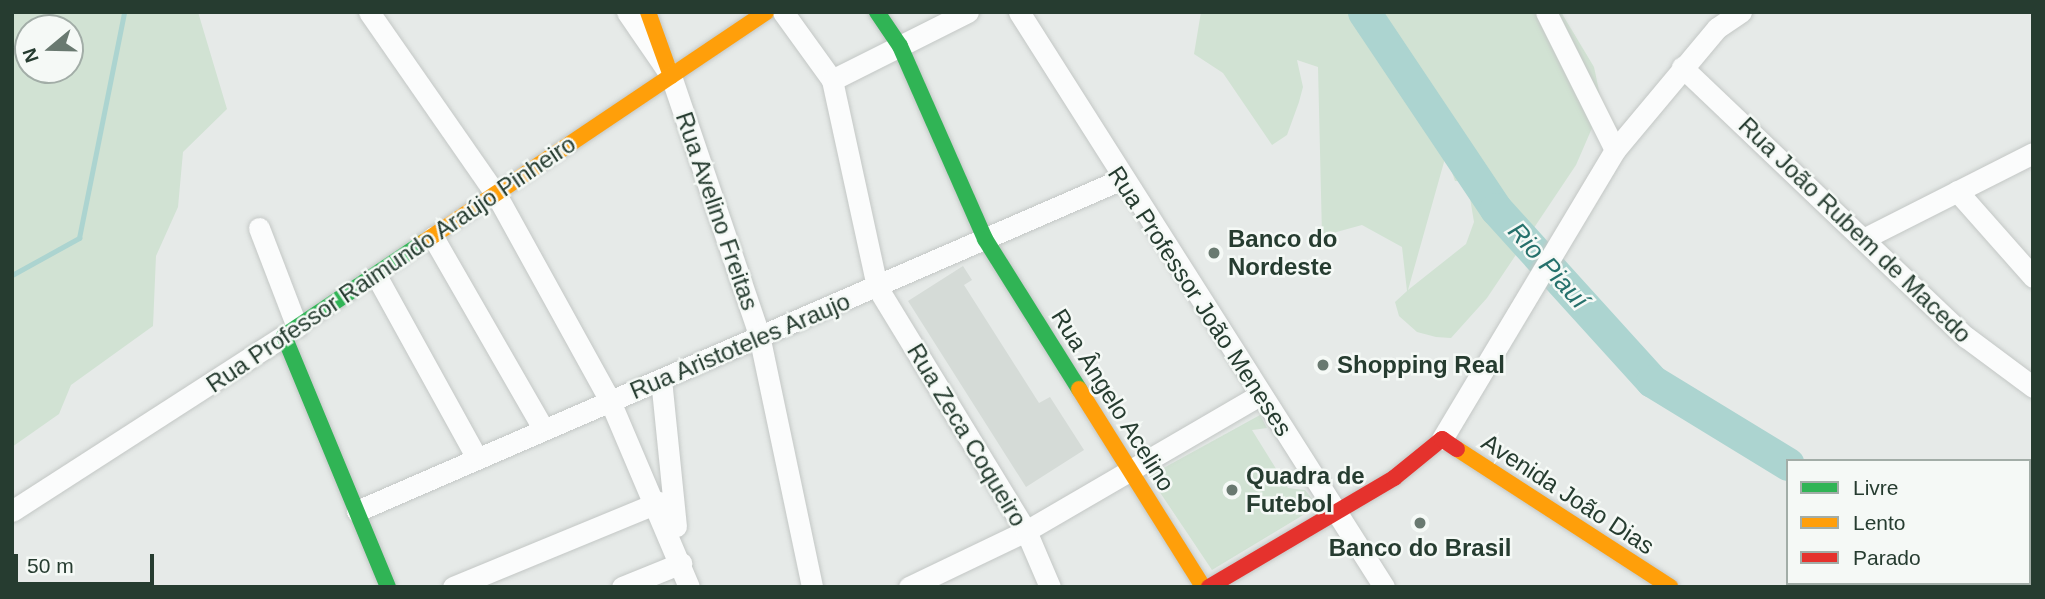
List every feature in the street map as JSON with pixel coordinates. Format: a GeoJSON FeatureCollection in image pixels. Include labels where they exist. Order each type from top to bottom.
{"type":"FeatureCollection","features":[{"type":"Feature","properties":{"kind":"street"},"geometry":{"type":"LineString","coordinates":[[369,12],[497,196],[610,401],[659,502],[689,587]]}},
{"type":"Feature","properties":{"kind":"street","name":"Rua Avelino Freitas"},"geometry":{"type":"LineString","coordinates":[[627,12],[671,76],[759,335],[812,587]]}},
{"type":"Feature","properties":{"kind":"street"},"geometry":{"type":"LineString","coordinates":[[648,12],[671,76]]}},
{"type":"Feature","properties":{"kind":"street","name":"Rua Professor Raimundo Araújo Pinheiro"},"geometry":{"type":"LineString","coordinates":[[12,511],[377,277],[766,12]]}},
{"type":"Feature","properties":{"kind":"street"},"geometry":{"type":"LineString","coordinates":[[783,12],[832,80],[968,12]]}},
{"type":"Feature","properties":{"kind":"street","name":"Rua Ângelo Acelino"},"geometry":{"type":"LineString","coordinates":[[877,12],[900,46],[985,239],[1203,587]]}},
{"type":"Feature","properties":{"kind":"street","name":"Rua Professor João Meneses"},"geometry":{"type":"LineString","coordinates":[[1020,12],[1122,178],[1384,587]]}},
{"type":"Feature","properties":{"kind":"street"},"geometry":{"type":"LineString","coordinates":[[1545,12],[1615,150]]}},
{"type":"Feature","properties":{"kind":"street"},"geometry":{"type":"LineString","coordinates":[[1209,587],[1335,513],[1442,439],[1615,150],[1682,67],[1713,20],[1741,12]]}},
{"type":"Feature","properties":{"kind":"street","name":"Rua João Rubem de Macedo"},"geometry":{"type":"LineString","coordinates":[[1682,67],[1865,237],[1966,337],[2033,387]]}},
{"type":"Feature","properties":{"kind":"street","name":"Rua Zeca Coqueiro"},"geometry":{"type":"LineString","coordinates":[[832,80],[877,287],[1027,530],[1050,587]]}},
{"type":"Feature","properties":{"kind":"street"},"geometry":{"type":"LineString","coordinates":[[1865,237],[2033,153]]}},
{"type":"Feature","properties":{"kind":"street","name":"Rua Aristoteles Araujo"},"geometry":{"type":"LineString","coordinates":[[357,511],[543,428],[877,287],[1122,178]]}},
{"type":"Feature","properties":{"kind":"street"},"geometry":{"type":"LineString","coordinates":[[1957,191],[2033,277]]}},
{"type":"Feature","properties":{"kind":"street"},"geometry":{"type":"LineString","coordinates":[[259,228],[291,332],[388,587]]}},
{"type":"Feature","properties":{"kind":"street"},"geometry":{"type":"LineString","coordinates":[[433,237],[543,428]]}},
{"type":"Feature","properties":{"kind":"street"},"geometry":{"type":"LineString","coordinates":[[377,277],[477,458]]}},
{"type":"Feature","properties":{"kind":"street"},"geometry":{"type":"LineString","coordinates":[[661,379],[680,558]]}},
{"type":"Feature","properties":{"kind":"street"},"geometry":{"type":"LineString","coordinates":[[909,587],[1027,530],[1261,395]]}},
{"type":"Feature","properties":{"kind":"street","name":"Avenida João Dias"},"geometry":{"type":"LineString","coordinates":[[1442,439],[1670,587]]}},
{"type":"Feature","properties":{"kind":"street"},"geometry":{"type":"LineString","coordinates":[[453,587],[659,502]]}},
{"type":"Feature","properties":{"kind":"street"},"geometry":{"type":"LineString","coordinates":[[622,587],[680,558]]}},
{"type":"Feature","properties":{"kind":"shaded area"},"geometry":{"type":"Polygon","coordinates":[[[963,266],[972,280],[964,285],[1039,403],[1050,397],[1084,450],[1026,487],[908,301],[963,266]]]}},
{"type":"Feature","properties":{"kind":"green space"},"geometry":{"type":"Polygon","coordinates":[[[12,12],[198,12],[227,109],[183,152],[178,207],[156,256],[153,326],[71,385],[59,414],[12,447],[12,12]]]}},
{"type":"Feature","properties":{"kind":"green space"},"geometry":{"type":"Polygon","coordinates":[[[1201,12],[1561,12],[1594,67],[1602,105],[1576,165],[1487,298],[1451,338],[1436,337],[1417,332],[1399,316],[1395,302],[1407,291],[1402,247],[1362,225],[1322,236],[1318,67],[1297,60],[1303,87],[1299,102],[1287,135],[1272,145],[1223,73],[1194,54],[1201,12]],[[1446,155],[1408,290],[1466,244],[1474,222],[1469,192],[1478,182],[1455,181],[1446,155]]]}},
{"type":"Feature","properties":{"kind":"green space"},"geometry":{"type":"Polygon","coordinates":[[[1260,415],[1267,428],[1252,430],[1288,488],[1305,490],[1318,506],[1212,570],[1149,476],[1260,415]]]}},
{"type":"Feature","properties":{"kind":"waterway"},"geometry":{"type":"LineString","coordinates":[[12,275],[79,238],[124,12]]}},
{"type":"Feature","properties":{"kind":"waterway","name":"Rio Piauí"},"geometry":{"type":"LineString","coordinates":[[1364,12],[1496,209],[1652,381],[1786,463]]}},
{"type":"Feature","properties":{"kind":"traffic: fast"},"geometry":{"type":"LineString","coordinates":[[877,12],[900,46],[985,239],[1079,389]]}},
{"type":"Feature","properties":{"kind":"traffic: fast"},"geometry":{"type":"LineString","coordinates":[[388,587],[284,336],[424,242]]}},
{"type":"Feature","properties":{"kind":"traffic: slow"},"geometry":{"type":"LineString","coordinates":[[648,12],[671,76]]}},
{"type":"Feature","properties":{"kind":"traffic: slow"},"geometry":{"type":"LineString","coordinates":[[424,242],[766,12]]}},
{"type":"Feature","properties":{"kind":"traffic: slow"},"geometry":{"type":"LineString","coordinates":[[1079,389],[1203,587]]}},
{"type":"Feature","properties":{"kind":"traffic: slow"},"geometry":{"type":"LineString","coordinates":[[1457,449],[1670,587]]}},
{"type":"Feature","properties":{"kind":"traffic: jam"},"geometry":{"type":"LineString","coordinates":[[1209,587],[1394,478],[1442,439],[1457,449]]}},
{"type":"Feature","properties":{"kind":"place","name":"Banco do Nordeste"},"geometry":{"type":"Point","coordinates":[1214,253]}},
{"type":"Feature","properties":{"kind":"place","name":"Shopping Real"},"geometry":{"type":"Point","coordinates":[1323,365]}},
{"type":"Feature","properties":{"kind":"place","name":"Quadra de Futebol"},"geometry":{"type":"Point","coordinates":[1232,490]}},
{"type":"Feature","properties":{"kind":"place","name":"Banco do Brasil"},"geometry":{"type":"Point","coordinates":[1420,523]}}]}
